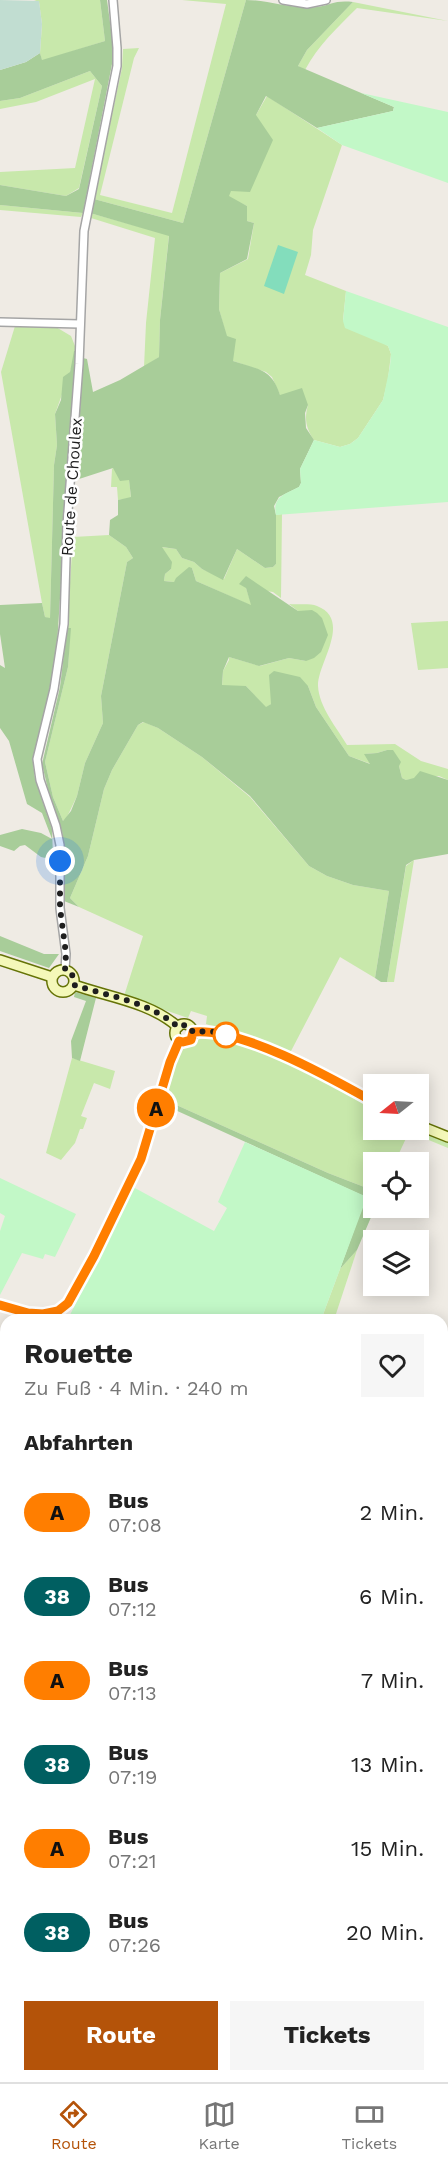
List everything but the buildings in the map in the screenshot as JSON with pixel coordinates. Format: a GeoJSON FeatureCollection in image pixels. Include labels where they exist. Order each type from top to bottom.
{"type":"FeatureCollection","features":[{"type":"Feature","properties":{"kind":"street","name":"Route de Choulex"},"geometry":{"type":"LineString","coordinates":[[65,970],[66,954],[60,908],[60,845],[40,780],[37,759],[54,689],[63,636],[68,515],[79,364],[84,231],[117,66],[113,0]]}},
{"type":"Feature","properties":{"kind":"street"},"geometry":{"type":"LineString","coordinates":[[283,0],[307,4],[326,0]]}},
{"type":"Feature","properties":{"kind":"street"},"geometry":{"type":"LineString","coordinates":[[0,322],[80,324]]}},
{"type":"Feature","properties":{"kind":"street"},"geometry":{"type":"LineString","coordinates":[[0,960],[52,977]]}},
{"type":"Feature","properties":{"kind":"street"},"geometry":{"type":"LineString","coordinates":[[65,970],[72,974],[74,985],[69,991],[61,993],[52,985],[52,977],[57,971],[65,970]]}},
{"type":"Feature","properties":{"kind":"street"},"geometry":{"type":"LineString","coordinates":[[74,985],[153,1011],[166,1017],[178,1027]]}},
{"type":"Feature","properties":{"kind":"street"},"geometry":{"type":"LineString","coordinates":[[178,1027],[189,1026],[193,1032],[191,1040],[179,1041]]}},
{"type":"Feature","properties":{"kind":"street"},"geometry":{"type":"LineString","coordinates":[[178,1027],[176,1036],[179,1041]]}},
{"type":"Feature","properties":{"kind":"street"},"geometry":{"type":"LineString","coordinates":[[193,1032],[218,1033],[269,1050],[318,1071],[363,1096]]}},
{"type":"Feature","properties":{"kind":"street"},"geometry":{"type":"LineString","coordinates":[[0,1305],[35,1314],[58,1311],[73,1296],[141,1159],[167,1071],[179,1041]]}},
{"type":"Feature","properties":{"kind":"street"},"geometry":{"type":"LineString","coordinates":[[429,1129],[448,1137]]}},
{"type":"Feature","properties":{"kind":"green space"},"geometry":{"type":"Polygon","coordinates":[[[0,0],[39,1],[42,24],[40,53],[26,62],[0,70],[0,0]]]}},
{"type":"Feature","properties":{"kind":"green space"},"geometry":{"type":"Polygon","coordinates":[[[34,0],[100,0],[105,41],[42,61],[40,53],[42,24],[39,2],[34,0]]]}},
{"type":"Feature","properties":{"kind":"green space"},"geometry":{"type":"Polygon","coordinates":[[[100,0],[107,0],[112,37],[112,64],[83,213],[0,205],[0,185],[66,196],[79,189],[102,86],[90,71],[20,98],[0,101],[0,70],[26,62],[40,53],[42,60],[105,41],[100,0]]]}},
{"type":"Feature","properties":{"kind":"green space"},"geometry":{"type":"Polygon","coordinates":[[[182,0],[246,0],[183,223],[94,199],[122,68],[123,49],[139,48],[134,58],[100,195],[172,213],[226,4],[182,0]]]}},
{"type":"Feature","properties":{"kind":"green space"},"geometry":{"type":"Polygon","coordinates":[[[246,0],[308,8],[337,2],[353,2],[307,50],[298,66],[394,107],[393,111],[317,128],[266,96],[256,115],[273,140],[250,192],[231,191],[229,196],[247,206],[247,221],[254,223],[247,259],[220,273],[219,309],[227,336],[236,339],[233,361],[268,374],[277,386],[280,395],[302,388],[308,405],[305,413],[306,428],[314,440],[300,469],[299,487],[279,497],[274,506],[276,564],[273,567],[265,568],[237,549],[223,580],[194,562],[182,558],[176,549],[162,547],[172,562],[164,581],[174,582],[189,567],[192,568],[196,581],[251,605],[246,588],[239,584],[246,576],[298,611],[312,610],[317,613],[322,618],[328,635],[321,652],[314,658],[306,661],[289,658],[259,666],[229,657],[223,671],[222,685],[246,686],[266,707],[271,704],[269,675],[274,671],[300,677],[308,686],[316,707],[349,756],[370,764],[364,754],[393,750],[401,762],[399,766],[402,778],[406,780],[414,778],[420,771],[448,780],[448,854],[414,860],[406,865],[387,982],[381,982],[375,978],[389,891],[353,885],[327,876],[309,866],[250,796],[202,757],[158,728],[143,722],[138,725],[112,770],[104,789],[88,856],[70,898],[79,907],[64,901],[65,855],[62,831],[50,798],[42,764],[60,687],[67,628],[71,628],[68,667],[45,762],[53,797],[63,821],[71,811],[85,763],[103,723],[101,696],[127,562],[133,558],[126,547],[109,535],[110,520],[118,515],[118,500],[131,497],[129,480],[120,481],[113,468],[76,480],[83,358],[87,359],[93,392],[120,380],[159,357],[160,320],[169,236],[90,213],[94,199],[183,223],[246,0]]]}},
{"type":"Feature","properties":{"kind":"green space"},"geometry":{"type":"Polygon","coordinates":[[[353,2],[448,21],[357,8],[322,44],[305,70],[298,66],[307,50],[353,2]]]}},
{"type":"Feature","properties":{"kind":"green space"},"geometry":{"type":"Polygon","coordinates":[[[90,71],[102,86],[79,188],[66,196],[0,185],[0,172],[75,168],[95,79],[36,102],[0,109],[0,101],[20,98],[90,71]]]}},
{"type":"Feature","properties":{"kind":"green space"},"geometry":{"type":"Polygon","coordinates":[[[361,93],[448,112],[448,183],[342,145],[317,128],[393,111],[394,107],[361,93]]]}},
{"type":"Feature","properties":{"kind":"green space"},"geometry":{"type":"Polygon","coordinates":[[[267,96],[342,145],[313,230],[311,255],[305,275],[346,291],[343,320],[388,346],[391,354],[383,400],[358,438],[340,447],[314,440],[306,423],[308,405],[280,395],[272,377],[266,372],[233,361],[219,309],[220,273],[248,259],[254,223],[247,221],[247,206],[228,197],[256,115],[267,96]]]}},
{"type":"Feature","properties":{"kind":"green space"},"geometry":{"type":"Polygon","coordinates":[[[0,205],[83,213],[81,217],[0,210],[0,205]]]}},
{"type":"Feature","properties":{"kind":"green space"},"geometry":{"type":"Polygon","coordinates":[[[90,213],[169,235],[160,320],[159,357],[144,367],[155,238],[91,218],[90,213]]]}},
{"type":"Feature","properties":{"kind":"green space"},"geometry":{"type":"Polygon","coordinates":[[[278,245],[298,252],[284,294],[264,286],[278,245]]]}},
{"type":"Feature","properties":{"kind":"green space"},"geometry":{"type":"Polygon","coordinates":[[[346,291],[448,327],[448,502],[276,515],[278,500],[299,487],[300,469],[314,440],[340,447],[350,444],[358,438],[383,400],[391,354],[388,346],[345,328],[343,321],[346,291]]]}},
{"type":"Feature","properties":{"kind":"green space"},"geometry":{"type":"Polygon","coordinates":[[[15,326],[56,327],[71,336],[76,351],[55,414],[57,445],[54,465],[50,619],[45,617],[42,603],[1,372],[15,326]]]}},
{"type":"Feature","properties":{"kind":"green space"},"geometry":{"type":"Polygon","coordinates":[[[74,351],[76,351],[56,660],[33,762],[35,779],[52,829],[53,857],[50,859],[41,857],[25,845],[14,851],[0,846],[0,835],[22,829],[41,833],[52,839],[42,813],[27,804],[9,741],[0,728],[0,665],[5,668],[0,634],[0,605],[42,603],[45,617],[50,618],[54,465],[57,445],[55,414],[61,400],[63,377],[70,372],[74,351]]]}},
{"type":"Feature","properties":{"kind":"green space"},"geometry":{"type":"Polygon","coordinates":[[[113,468],[129,479],[131,498],[118,500],[117,487],[111,487],[113,468]]]}},
{"type":"Feature","properties":{"kind":"green space"},"geometry":{"type":"Polygon","coordinates":[[[282,514],[281,598],[273,592],[246,588],[252,606],[196,581],[192,568],[174,582],[164,581],[165,574],[171,569],[168,558],[161,547],[176,549],[182,558],[224,579],[237,549],[265,568],[273,567],[276,564],[276,515],[282,514]]]}},
{"type":"Feature","properties":{"kind":"green space"},"geometry":{"type":"Polygon","coordinates":[[[109,535],[126,547],[133,558],[127,562],[101,696],[103,723],[85,763],[77,796],[63,821],[53,797],[45,762],[68,667],[70,628],[67,628],[73,537],[109,535]]]}},
{"type":"Feature","properties":{"kind":"green space"},"geometry":{"type":"Polygon","coordinates":[[[289,604],[317,606],[327,613],[332,621],[331,643],[318,686],[325,709],[347,745],[395,744],[421,761],[448,769],[448,780],[439,776],[406,780],[402,778],[399,766],[387,750],[365,754],[371,764],[349,756],[316,707],[308,686],[271,688],[271,704],[266,708],[246,686],[222,686],[223,671],[229,657],[260,666],[289,658],[306,661],[298,611],[289,604]]]}},
{"type":"Feature","properties":{"kind":"green space"},"geometry":{"type":"Polygon","coordinates":[[[448,621],[448,668],[418,670],[411,623],[448,621]]]}},
{"type":"Feature","properties":{"kind":"green space"},"geometry":{"type":"Polygon","coordinates":[[[144,722],[158,728],[202,757],[250,797],[309,866],[327,876],[353,885],[389,891],[375,978],[340,957],[290,1053],[206,1024],[207,1016],[191,1011],[188,1018],[124,996],[143,936],[79,907],[70,898],[88,856],[104,789],[112,770],[138,725],[144,722]]]}},
{"type":"Feature","properties":{"kind":"green space"},"geometry":{"type":"Polygon","coordinates":[[[414,860],[394,982],[387,982],[406,866],[414,860]]]}},
{"type":"Feature","properties":{"kind":"green space"},"geometry":{"type":"Polygon","coordinates":[[[0,936],[44,954],[59,954],[49,968],[0,951],[0,936]]]}},
{"type":"Feature","properties":{"kind":"green space"},"geometry":{"type":"Polygon","coordinates":[[[75,992],[96,998],[80,1061],[72,1058],[71,1041],[86,1001],[74,997],[75,992]]]}},
{"type":"Feature","properties":{"kind":"green space"},"geometry":{"type":"Polygon","coordinates":[[[204,1037],[217,1038],[269,1055],[300,1068],[363,1101],[363,1140],[405,1140],[400,1152],[363,1152],[363,1187],[328,1173],[163,1099],[178,1053],[183,1047],[204,1037]]]}},
{"type":"Feature","properties":{"kind":"green space"},"geometry":{"type":"Polygon","coordinates":[[[72,1058],[115,1071],[110,1089],[94,1083],[81,1116],[87,1118],[83,1129],[80,1129],[75,1143],[61,1160],[46,1153],[72,1058]]]}},
{"type":"Feature","properties":{"kind":"green space"},"geometry":{"type":"Polygon","coordinates":[[[163,1099],[363,1187],[363,1196],[162,1104],[163,1099]]]}},
{"type":"Feature","properties":{"kind":"green space"},"geometry":{"type":"Polygon","coordinates":[[[429,1135],[448,1142],[448,1148],[429,1140],[429,1135]]]}},
{"type":"Feature","properties":{"kind":"green space"},"geometry":{"type":"Polygon","coordinates":[[[245,1142],[363,1195],[363,1208],[323,1314],[70,1314],[133,1187],[214,1231],[227,1208],[218,1202],[245,1142]]]}},
{"type":"Feature","properties":{"kind":"green space"},"geometry":{"type":"Polygon","coordinates":[[[0,1178],[76,1214],[55,1257],[45,1254],[43,1259],[22,1253],[0,1295],[0,1231],[5,1216],[0,1213],[0,1178]]]}},
{"type":"Feature","properties":{"kind":"green space"},"geometry":{"type":"Polygon","coordinates":[[[363,1205],[363,1218],[371,1218],[366,1230],[363,1230],[357,1250],[340,1269],[363,1205]]]}},
{"type":"Feature","properties":{"kind":"green space"},"geometry":{"type":"Polygon","coordinates":[[[357,1250],[336,1314],[323,1314],[340,1269],[357,1250]]]}},
{"type":"Feature","properties":{"kind":"bus line","name":"A"},"geometry":{"type":"LineString","coordinates":[[0,1305],[28,1313],[43,1314],[58,1311],[73,1296],[141,1159],[175,1048],[179,1041],[191,1040],[193,1032],[218,1033],[269,1050],[318,1071],[363,1096]]}},
{"type":"Feature","properties":{"kind":"route"},"geometry":{"type":"LineString","coordinates":[[60,861],[60,908],[66,954],[65,970],[74,977],[74,985],[162,1014],[178,1027],[185,1024],[192,1028],[193,1032],[210,1031],[226,1035]]}}]}
